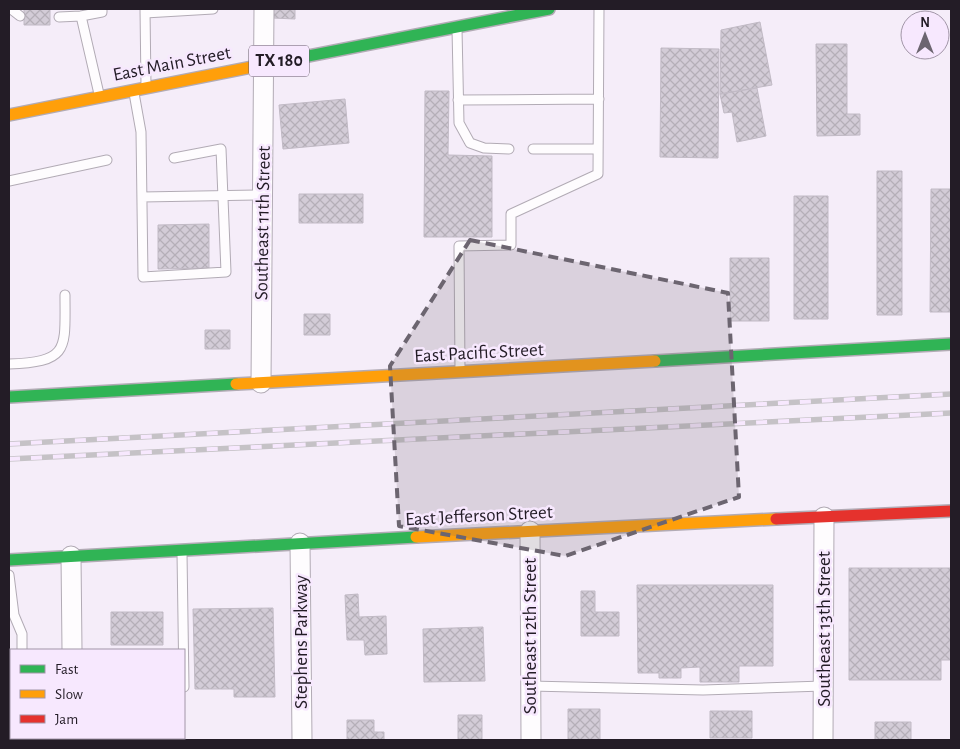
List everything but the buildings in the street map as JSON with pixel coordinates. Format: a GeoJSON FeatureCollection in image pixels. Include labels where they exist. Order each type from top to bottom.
{"type":"FeatureCollection","features":[{"type":"Feature","properties":{"kind":"main road","name":"East Main Street"},"geometry":{"type":"LineString","coordinates":[[9,115],[457,26],[488,15],[548,9]]}},
{"type":"Feature","properties":{"kind":"main road","name":"East Pacific Street"},"geometry":{"type":"LineString","coordinates":[[9,397],[951,344]]}},
{"type":"Feature","properties":{"kind":"main road","name":"East Jefferson Street"},"geometry":{"type":"LineString","coordinates":[[9,560],[530,531],[951,511]]}},
{"type":"Feature","properties":{"kind":"street","name":"Southeast 11th Street"},"geometry":{"type":"LineString","coordinates":[[261,383],[264,9]]}},
{"type":"Feature","properties":{"kind":"street","name":"Southeast 13th Street"},"geometry":{"type":"LineString","coordinates":[[823,740],[824,517]]}},
{"type":"Feature","properties":{"kind":"street","name":"Southeast 12th Street"},"geometry":{"type":"LineString","coordinates":[[530,531],[531,740]]}},
{"type":"Feature","properties":{"kind":"street","name":"Stephens Parkway"},"geometry":{"type":"LineString","coordinates":[[300,543],[302,740]]}},
{"type":"Feature","properties":{"kind":"street"},"geometry":{"type":"LineString","coordinates":[[71,556],[72,649]]}},
{"type":"Feature","properties":{"kind":"lane"},"geometry":{"type":"LineString","coordinates":[[11,9],[20,16]]}},
{"type":"Feature","properties":{"kind":"lane"},"geometry":{"type":"LineString","coordinates":[[59,17],[81,16],[102,12],[102,9]]}},
{"type":"Feature","properties":{"kind":"lane"},"geometry":{"type":"LineString","coordinates":[[146,88],[144,11],[213,9]]}},
{"type":"Feature","properties":{"kind":"lane"},"geometry":{"type":"LineString","coordinates":[[460,371],[459,246],[511,245],[511,214],[598,174],[599,9]]}},
{"type":"Feature","properties":{"kind":"lane"},"geometry":{"type":"LineString","coordinates":[[81,16],[100,97]]}},
{"type":"Feature","properties":{"kind":"lane"},"geometry":{"type":"LineString","coordinates":[[457,26],[459,123],[470,143],[484,148],[508,149]]}},
{"type":"Feature","properties":{"kind":"lane"},"geometry":{"type":"LineString","coordinates":[[133,90],[141,132],[142,278],[226,272],[221,149],[174,158]]}},
{"type":"Feature","properties":{"kind":"lane"},"geometry":{"type":"LineString","coordinates":[[458,100],[599,98]]}},
{"type":"Feature","properties":{"kind":"lane"},"geometry":{"type":"LineString","coordinates":[[533,149],[598,149]]}},
{"type":"Feature","properties":{"kind":"lane"},"geometry":{"type":"LineString","coordinates":[[9,181],[107,160]]}},
{"type":"Feature","properties":{"kind":"lane"},"geometry":{"type":"LineString","coordinates":[[142,197],[263,194]]}},
{"type":"Feature","properties":{"kind":"lane"},"geometry":{"type":"LineString","coordinates":[[9,364],[31,363],[49,359],[61,351],[65,341],[65,295]]}},
{"type":"Feature","properties":{"kind":"lane"},"geometry":{"type":"LineString","coordinates":[[182,550],[183,649]]}},
{"type":"Feature","properties":{"kind":"lane"},"geometry":{"type":"LineString","coordinates":[[9,575],[14,616],[22,634],[22,649]]}},
{"type":"Feature","properties":{"kind":"lane"},"geometry":{"type":"LineString","coordinates":[[530,686],[703,690],[823,686]]}},
{"type":"Feature","properties":{"kind":"highlighted area"},"geometry":{"type":"Polygon","coordinates":[[[470,240],[728,293],[739,497],[565,556],[399,526],[390,366],[470,240]]]}},
{"type":"Feature","properties":{"kind":"railway"},"geometry":{"type":"LineString","coordinates":[[9,444],[951,394]]}},
{"type":"Feature","properties":{"kind":"railway"},"geometry":{"type":"LineString","coordinates":[[9,459],[951,413]]}},
{"type":"Feature","properties":{"kind":"traffic: fast"},"geometry":{"type":"LineString","coordinates":[[252,67],[549,9]]}},
{"type":"Feature","properties":{"kind":"traffic: fast"},"geometry":{"type":"LineString","coordinates":[[655,361],[951,344]]}},
{"type":"Feature","properties":{"kind":"traffic: fast"},"geometry":{"type":"LineString","coordinates":[[9,397],[236,384]]}},
{"type":"Feature","properties":{"kind":"traffic: fast"},"geometry":{"type":"LineString","coordinates":[[9,560],[416,537]]}},
{"type":"Feature","properties":{"kind":"traffic: slow"},"geometry":{"type":"LineString","coordinates":[[9,115],[252,67]]}},
{"type":"Feature","properties":{"kind":"traffic: slow"},"geometry":{"type":"LineString","coordinates":[[236,384],[655,361]]}},
{"type":"Feature","properties":{"kind":"traffic: slow"},"geometry":{"type":"LineString","coordinates":[[416,537],[776,519]]}},
{"type":"Feature","properties":{"kind":"traffic: jam"},"geometry":{"type":"LineString","coordinates":[[776,519],[951,511]]}}]}
